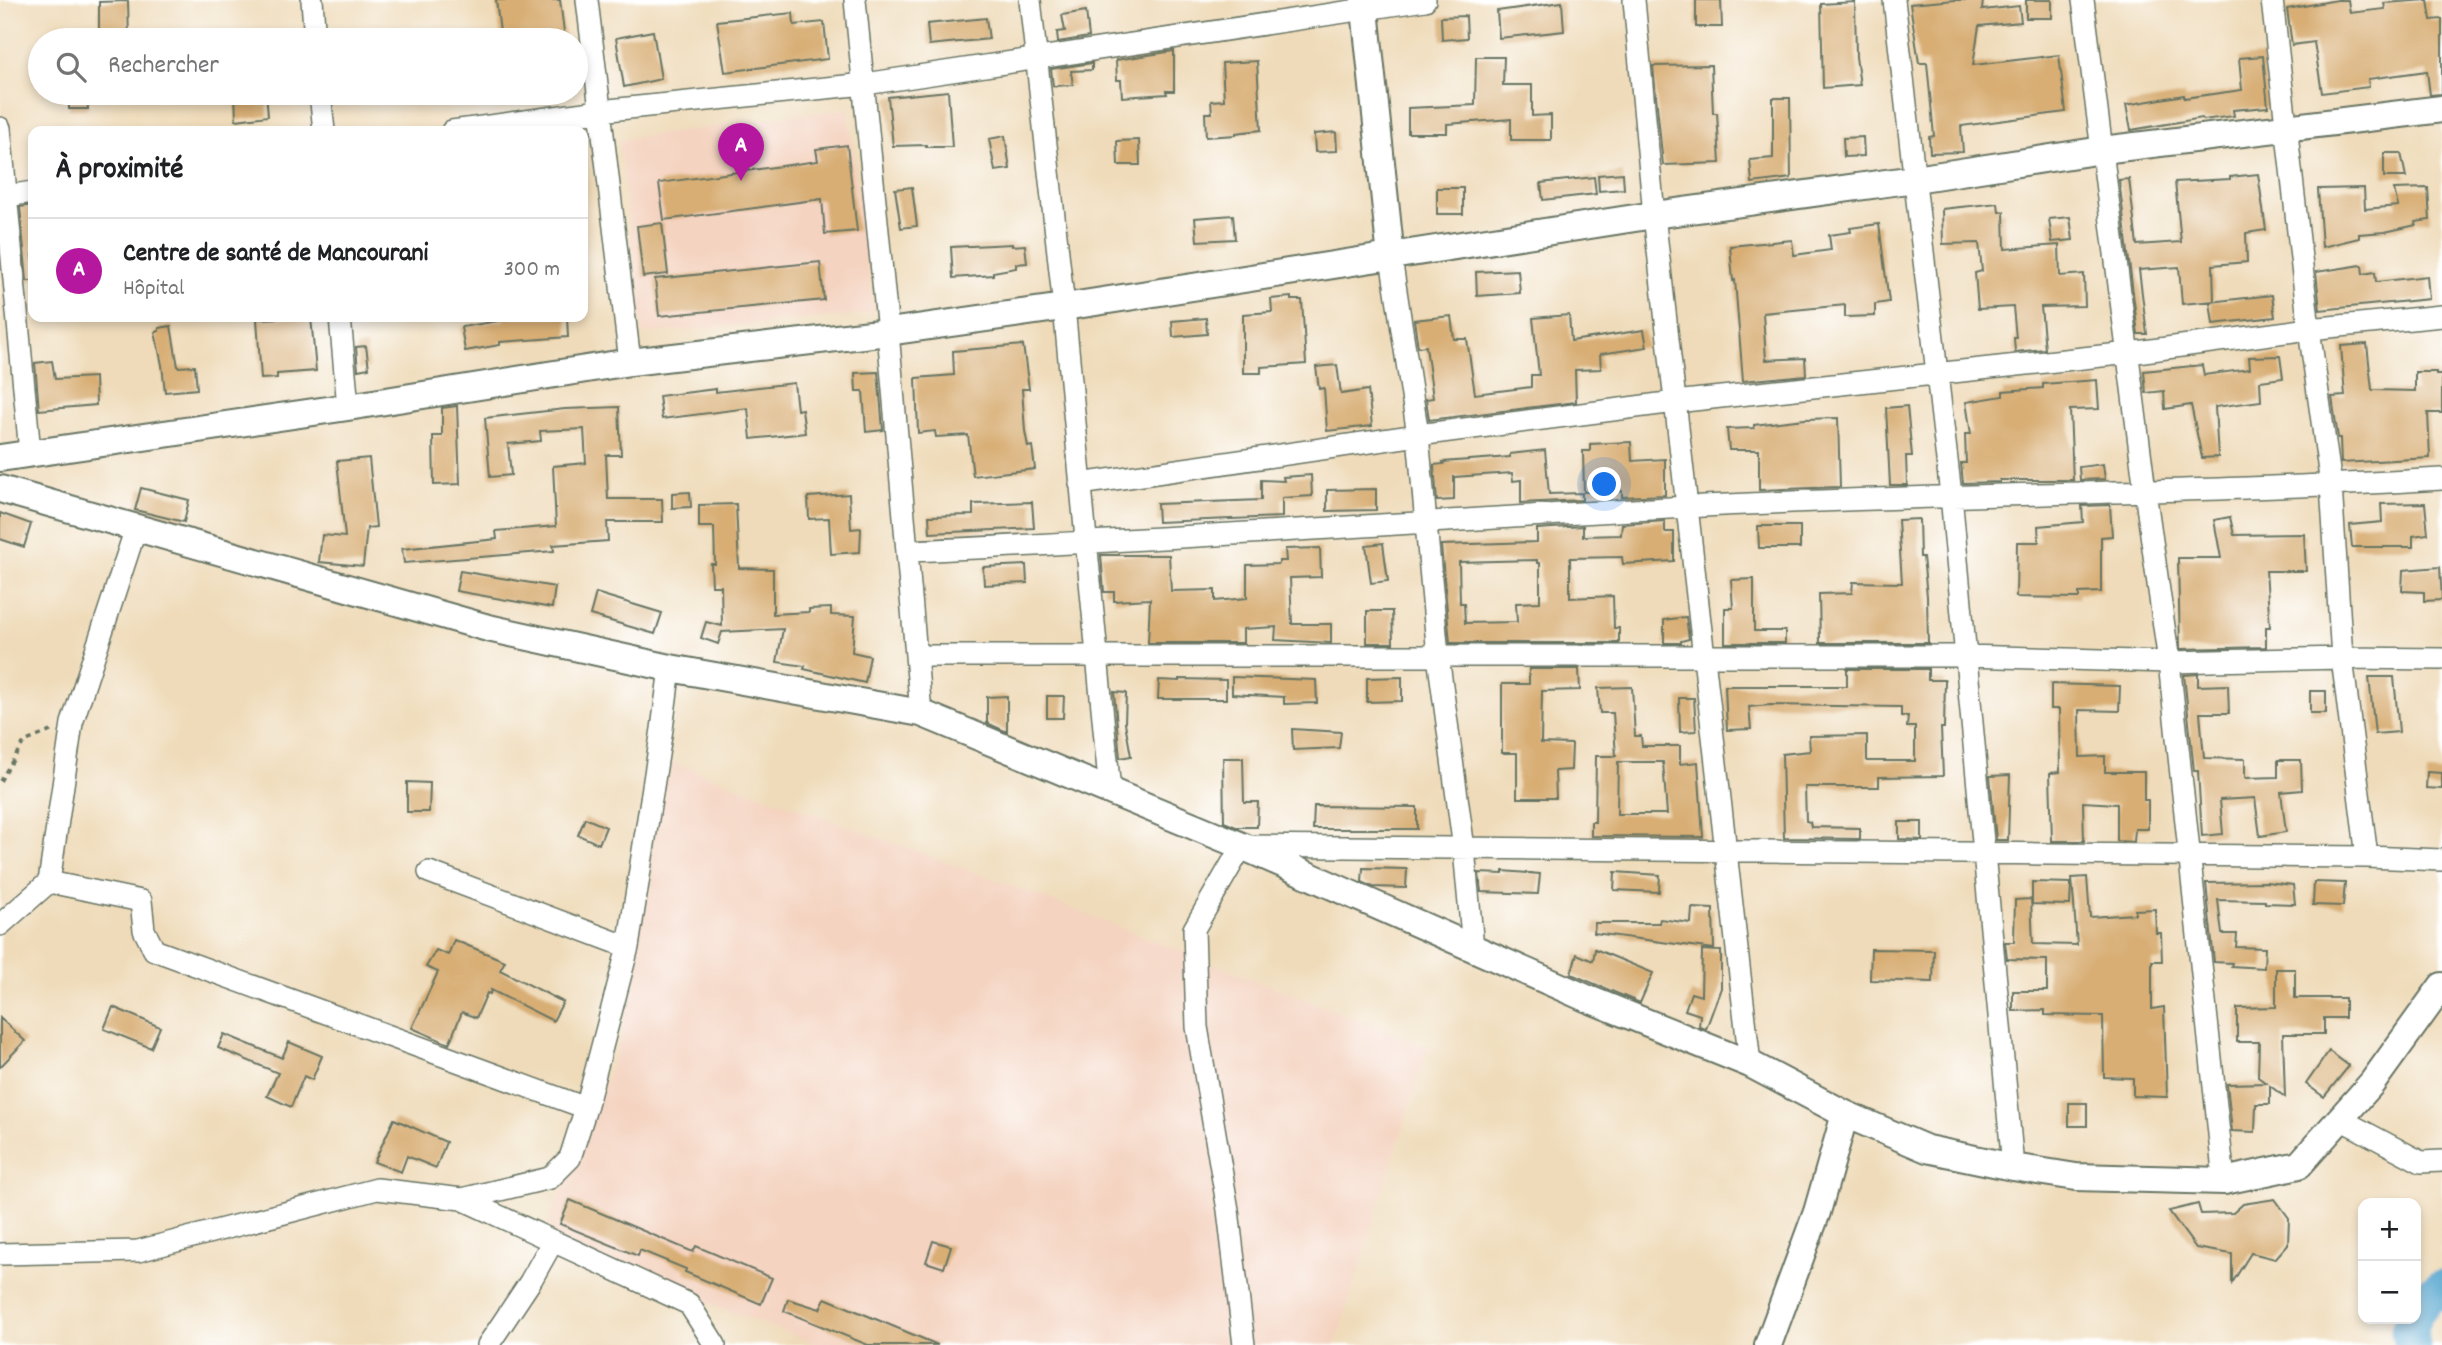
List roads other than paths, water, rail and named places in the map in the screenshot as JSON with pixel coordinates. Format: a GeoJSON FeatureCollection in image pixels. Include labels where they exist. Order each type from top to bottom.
{"type":"FeatureCollection","features":[{"type":"Feature","properties":{"kind":"street"},"geometry":{"type":"LineString","coordinates":[[312,0],[314,28]]}},
{"type":"Feature","properties":{"kind":"street"},"geometry":{"type":"LineString","coordinates":[[587,0],[630,362]]}},
{"type":"Feature","properties":{"kind":"street"},"geometry":{"type":"LineString","coordinates":[[855,0],[888,332],[921,713]]}},
{"type":"Feature","properties":{"kind":"street"},"geometry":{"type":"LineString","coordinates":[[1030,0],[1064,307],[1110,792]]}},
{"type":"Feature","properties":{"kind":"street"},"geometry":{"type":"LineString","coordinates":[[489,126],[599,111],[865,84],[1036,59],[1364,4],[1425,0]]}},
{"type":"Feature","properties":{"kind":"street"},"geometry":{"type":"LineString","coordinates":[[1634,0],[1654,215],[1750,1064]]}},
{"type":"Feature","properties":{"kind":"street"},"geometry":{"type":"LineString","coordinates":[[1894,0],[1939,373],[2013,1167]]}},
{"type":"Feature","properties":{"kind":"street"},"geometry":{"type":"LineString","coordinates":[[2083,0],[2169,662],[2224,1181]]}},
{"type":"Feature","properties":{"kind":"street"},"geometry":{"type":"LineString","coordinates":[[2272,0],[2309,329],[2331,485],[2342,658],[2367,857]]}},
{"type":"Feature","properties":{"kind":"street"},"geometry":{"type":"LineString","coordinates":[[1364,4],[1391,258],[1418,435],[1438,656],[1464,849],[1473,948]]}},
{"type":"Feature","properties":{"kind":"street"},"geometry":{"type":"LineString","coordinates":[[321,105],[323,126]]}},
{"type":"Feature","properties":{"kind":"street"},"geometry":{"type":"LineString","coordinates":[[0,458],[630,362],[888,332],[1064,307],[1654,215],[1915,180],[2102,150],[2442,109]]}},
{"type":"Feature","properties":{"kind":"street"},"geometry":{"type":"LineString","coordinates":[[0,128],[3,197],[30,453]]}},
{"type":"Feature","properties":{"kind":"street"},"geometry":{"type":"LineString","coordinates":[[3,197],[28,193]]}},
{"type":"Feature","properties":{"kind":"street"},"geometry":{"type":"LineString","coordinates":[[1080,484],[1418,435],[1675,402],[2442,316]]}},
{"type":"Feature","properties":{"kind":"street"},"geometry":{"type":"LineString","coordinates":[[340,322],[348,407]]}},
{"type":"Feature","properties":{"kind":"street"},"geometry":{"type":"LineString","coordinates":[[908,551],[1087,544],[1687,507],[1951,495],[2331,485],[2442,479]]}},
{"type":"Feature","properties":{"kind":"street"},"geometry":{"type":"LineString","coordinates":[[0,489],[488,628],[670,668],[921,713],[1242,846],[1586,998],[1750,1064],[1845,1114],[1927,1149],[2013,1167],[2076,1177],[2224,1181],[2299,1165],[2372,1083],[2442,986]]}},
{"type":"Feature","properties":{"kind":"street"},"geometry":{"type":"LineString","coordinates":[[0,925],[49,882],[72,723],[136,528]]}},
{"type":"Feature","properties":{"kind":"street"},"geometry":{"type":"LineString","coordinates":[[917,656],[1966,656],[2169,662],[2442,659]]}},
{"type":"Feature","properties":{"kind":"street"},"geometry":{"type":"LineString","coordinates":[[461,1199],[550,1178],[570,1158],[586,1108],[628,947],[670,668]]}},
{"type":"Feature","properties":{"kind":"street"},"geometry":{"type":"LineString","coordinates":[[1242,846],[2367,857],[2442,860]]}},
{"type":"Feature","properties":{"kind":"street"},"geometry":{"type":"LineString","coordinates":[[1242,846],[1194,929],[1197,1027],[1228,1210],[1244,1345]]}},
{"type":"Feature","properties":{"kind":"street"},"geometry":{"type":"LineString","coordinates":[[429,872],[628,947]]}},
{"type":"Feature","properties":{"kind":"street"},"geometry":{"type":"LineString","coordinates":[[49,882],[141,901],[144,930],[154,950],[586,1108]]}},
{"type":"Feature","properties":{"kind":"street"},"geometry":{"type":"LineString","coordinates":[[1768,1345],[1817,1212],[1845,1114]]}},
{"type":"Feature","properties":{"kind":"street"},"geometry":{"type":"LineString","coordinates":[[2340,1119],[2421,1162],[2442,1161]]}},
{"type":"Feature","properties":{"kind":"street"},"geometry":{"type":"LineString","coordinates":[[0,1254],[138,1251],[377,1189],[461,1199],[689,1304],[715,1345]]}},
{"type":"Feature","properties":{"kind":"street"},"geometry":{"type":"LineString","coordinates":[[488,1345],[530,1282],[553,1241]]}},
{"type":"Feature","properties":{"kind":"waterway"},"geometry":{"type":"LineString","coordinates":[[2421,1304],[2442,1288]]}},
{"type":"Feature","properties":{"kind":"waterway"},"geometry":{"type":"LineString","coordinates":[[2411,1324],[2409,1331],[2412,1345]]}},
{"type":"Feature","properties":{"kind":"place","name":"Centre de santé de Mancourani"},"geometry":{"type":"Point","coordinates":[741,181]}}]}
